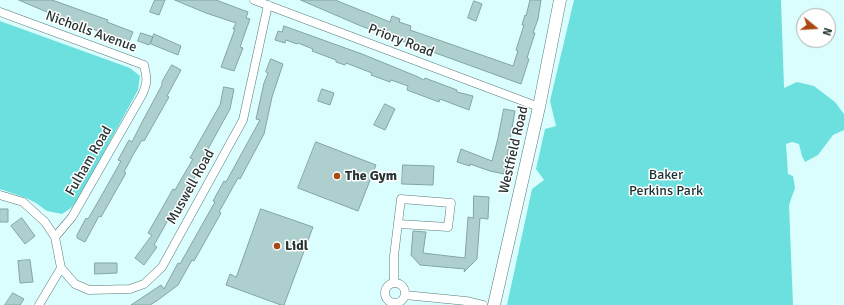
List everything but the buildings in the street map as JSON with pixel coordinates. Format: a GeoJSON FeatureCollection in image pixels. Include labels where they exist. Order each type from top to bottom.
{"type":"FeatureCollection","features":[{"type":"Feature","properties":{"kind":"street","name":"Priory Road"},"geometry":{"type":"LineString","coordinates":[[254,0],[539,107]]}},
{"type":"Feature","properties":{"kind":"street","name":"Westfield Road"},"geometry":{"type":"LineString","coordinates":[[494,305],[539,107],[560,0]]}},
{"type":"Feature","properties":{"kind":"street","name":"Muswell Road"},"geometry":{"type":"LineString","coordinates":[[61,268],[75,284],[89,290],[130,289],[144,284],[162,267],[243,120],[268,5]]}},
{"type":"Feature","properties":{"kind":"street","name":"Nicholls Avenue"},"geometry":{"type":"LineString","coordinates":[[0,12],[144,65],[147,86],[142,95]]}},
{"type":"Feature","properties":{"kind":"street","name":"Fulham Road"},"geometry":{"type":"LineString","coordinates":[[55,238],[72,217],[142,95]]}},
{"type":"Feature","properties":{"kind":"street"},"geometry":{"type":"LineString","coordinates":[[0,195],[23,202],[45,222],[55,238],[61,268],[39,305]]}},
{"type":"Feature","properties":{"kind":"street"},"geometry":{"type":"LineString","coordinates":[[394,283],[394,256],[401,199],[451,203],[448,227],[399,224]]}},
{"type":"Feature","properties":{"kind":"street"},"geometry":{"type":"LineString","coordinates":[[394,283],[397,283],[404,289],[405,295],[398,303],[391,303],[386,299],[385,290],[388,285],[394,283]]}},
{"type":"Feature","properties":{"kind":"street"},"geometry":{"type":"LineString","coordinates":[[405,295],[466,301],[483,305]]}},
{"type":"Feature","properties":{"kind":"green space","name":"Baker Perkins Park"},"geometry":{"type":"Polygon","coordinates":[[[574,0],[781,0],[784,88],[797,82],[814,86],[835,102],[844,114],[844,130],[833,135],[818,155],[805,162],[799,144],[792,142],[786,144],[788,174],[793,176],[795,188],[789,205],[793,305],[507,305],[532,189],[544,180],[536,169],[545,129],[556,126],[550,101],[574,0]]]}},
{"type":"Feature","properties":{"kind":"green space"},"geometry":{"type":"Polygon","coordinates":[[[0,21],[130,68],[140,76],[138,90],[78,200],[71,208],[62,214],[47,211],[26,198],[0,189],[0,21]]]}},
{"type":"Feature","properties":{"kind":"place","name":"The Gym"},"geometry":{"type":"Point","coordinates":[337,176]}},
{"type":"Feature","properties":{"kind":"place","name":"Lidl"},"geometry":{"type":"Point","coordinates":[277,246]}}]}
